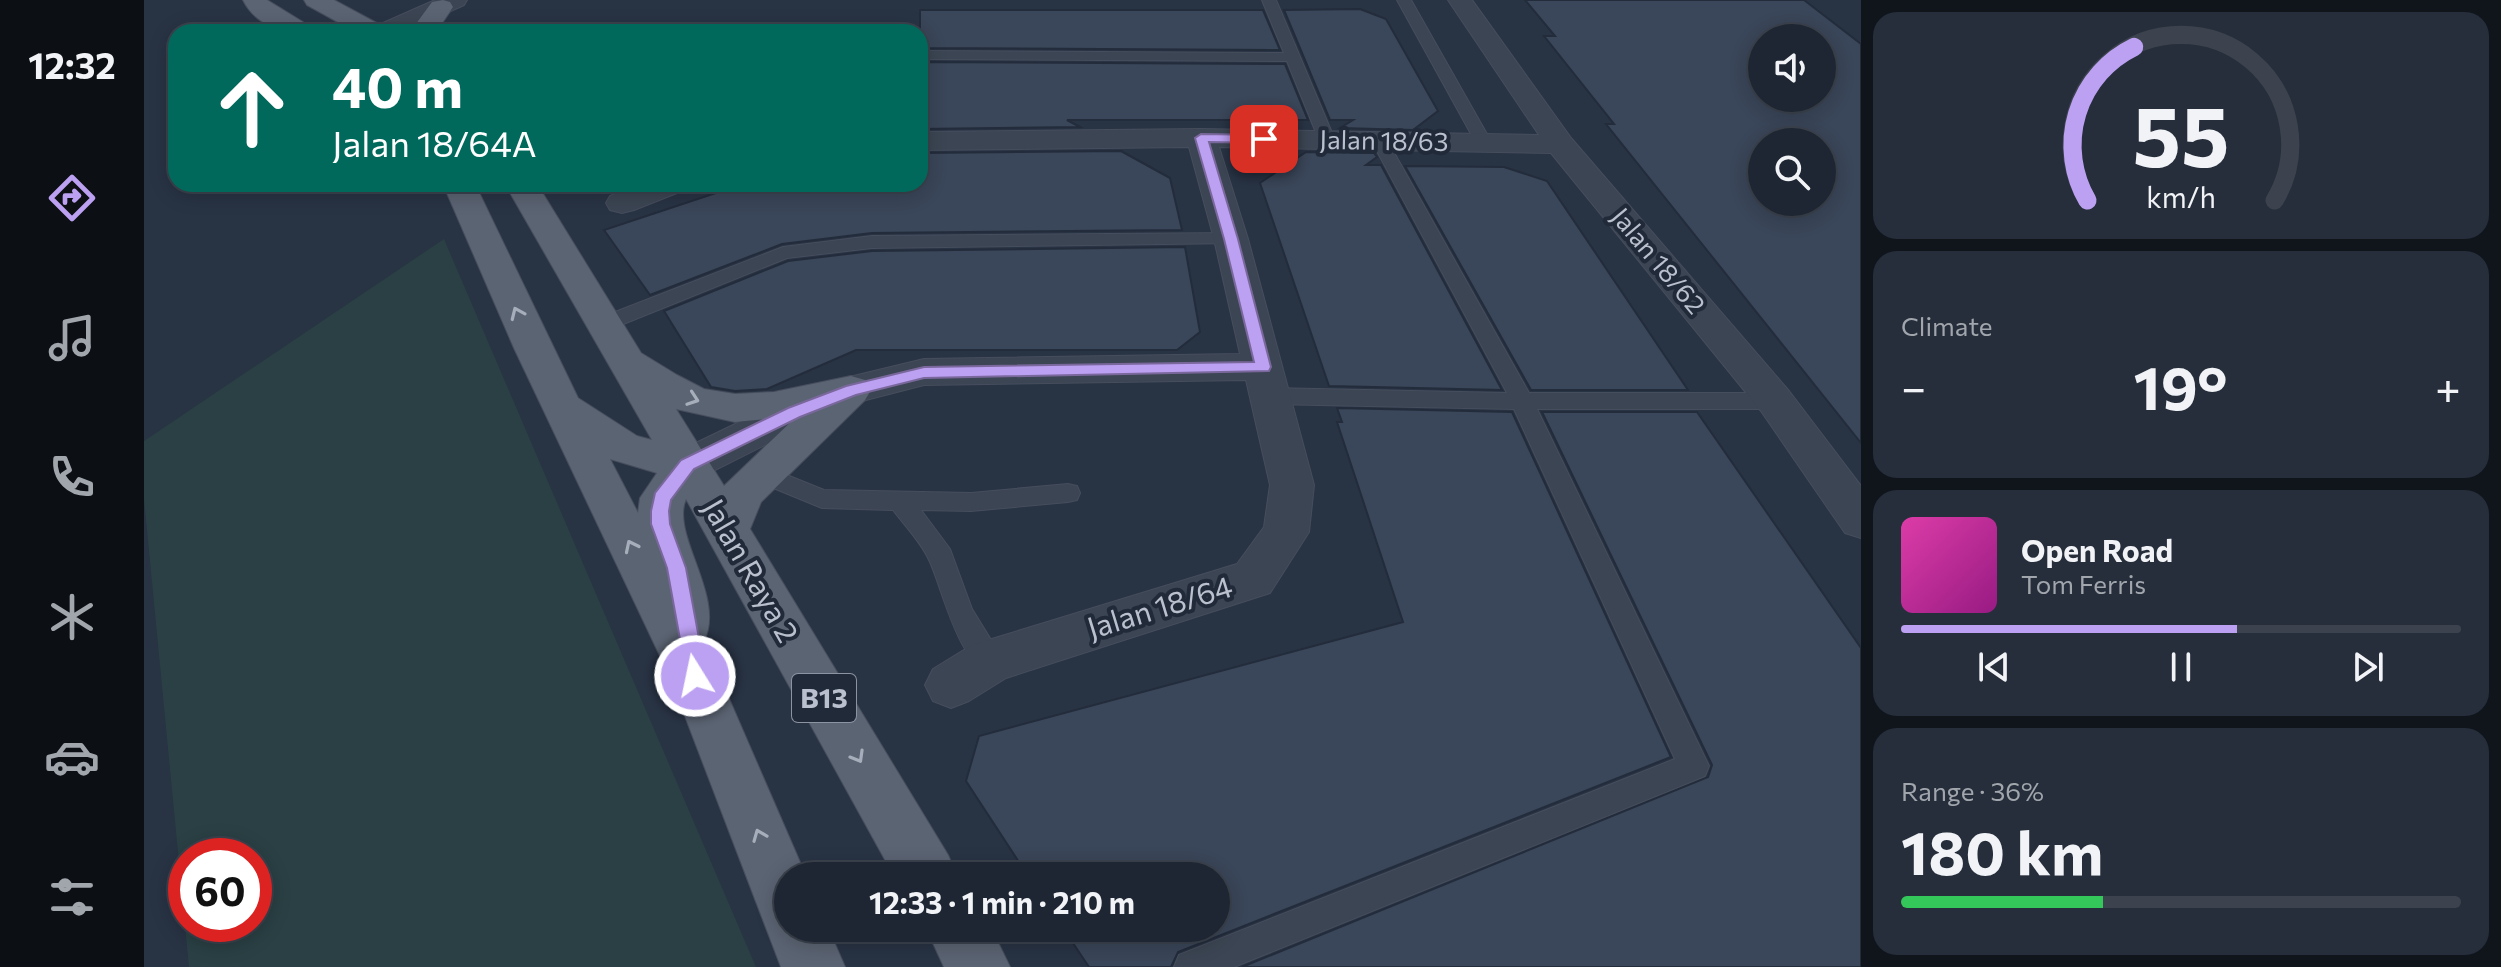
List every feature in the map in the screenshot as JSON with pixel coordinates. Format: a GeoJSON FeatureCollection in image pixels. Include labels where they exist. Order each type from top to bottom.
{"type":"FeatureCollection","features":[{"type":"Feature","properties":{"kind":"main road"},"geometry":{"type":"LineString","coordinates":[[255,0],[260,9],[287,24]]}},
{"type":"Feature","properties":{"kind":"main road"},"geometry":{"type":"LineString","coordinates":[[316,0],[368,24]]}},
{"type":"Feature","properties":{"kind":"main road"},"geometry":{"type":"LineString","coordinates":[[430,24],[448,4]]}},
{"type":"Feature","properties":{"kind":"main road"},"geometry":{"type":"LineString","coordinates":[[463,192],[533,348],[695,676],[774,872]]}},
{"type":"Feature","properties":{"kind":"main road","name":"Jalan Raya 2"},"geometry":{"type":"LineString","coordinates":[[526,192],[626,360],[698,460],[727,530],[919,862]]}},
{"type":"Feature","properties":{"kind":"main road"},"geometry":{"type":"LineString","coordinates":[[626,360],[675,392],[697,401],[731,408],[755,410],[851,390]]}},
{"type":"Feature","properties":{"kind":"main road"},"geometry":{"type":"LineString","coordinates":[[727,530],[742,493],[851,390]]}},
{"type":"Feature","properties":{"kind":"main road"},"geometry":{"type":"LineString","coordinates":[[563,408],[624,448],[698,460]]}},
{"type":"Feature","properties":{"kind":"main road"},"geometry":{"type":"LineString","coordinates":[[695,676],[676,568],[661,524],[660,511],[662,498],[698,460]]}},
{"type":"Feature","properties":{"kind":"main road"},"geometry":{"type":"LineString","coordinates":[[802,942],[813,967]]}},
{"type":"Feature","properties":{"kind":"main road"},"geometry":{"type":"LineString","coordinates":[[965,942],[978,967]]}},
{"type":"Feature","properties":{"kind":"street"},"geometry":{"type":"LineString","coordinates":[[1422,0],[1460,0]]}},
{"type":"Feature","properties":{"kind":"street","name":"Jalan 18/62"},"geometry":{"type":"LineString","coordinates":[[1460,0],[1560,144],[1775,401],[1861,520]]}},
{"type":"Feature","properties":{"kind":"street"},"geometry":{"type":"LineString","coordinates":[[400,24],[448,4]]}},
{"type":"Feature","properties":{"kind":"street","name":"Jalan 18/63"},"geometry":{"type":"LineString","coordinates":[[928,141],[1201,138],[1560,144]]}},
{"type":"Feature","properties":{"kind":"street","name":"Jalan 18/64"},"geometry":{"type":"LineString","coordinates":[[951,685],[990,661],[1253,579],[1286,532],[1292,485],[1231,239],[1201,138]]}},
{"type":"Feature","properties":{"kind":"street"},"geometry":{"type":"LineString","coordinates":[[622,203],[650,192]]}},
{"type":"Feature","properties":{"kind":"street"},"geometry":{"type":"LineString","coordinates":[[698,460],[794,413],[851,390],[924,372],[1266,382]]}},
{"type":"Feature","properties":{"kind":"lane"},"geometry":{"type":"LineString","coordinates":[[1269,0],[1327,140]]}},
{"type":"Feature","properties":{"kind":"lane"},"geometry":{"type":"LineString","coordinates":[[1404,0],[1484,143]]}},
{"type":"Feature","properties":{"kind":"lane"},"geometry":{"type":"LineString","coordinates":[[928,55],[1292,57]]}},
{"type":"Feature","properties":{"kind":"lane"},"geometry":{"type":"LineString","coordinates":[[1191,967],[1694,766],[1522,401],[1379,140]]}},
{"type":"Feature","properties":{"kind":"lane"},"geometry":{"type":"LineString","coordinates":[[604,324],[783,253],[872,242],[1231,239]]}},
{"type":"Feature","properties":{"kind":"lane"},"geometry":{"type":"LineString","coordinates":[[1266,382],[1522,401],[1775,401]]}},
{"type":"Feature","properties":{"kind":"lane"},"geometry":{"type":"LineString","coordinates":[[762,474],[822,499],[971,502],[1068,493]]}},
{"type":"Feature","properties":{"kind":"lane"},"geometry":{"type":"LineString","coordinates":[[901,502],[941,556],[960,613],[990,661]]}},
{"type":"Feature","properties":{"kind":"green space"},"geometry":{"type":"Polygon","coordinates":[[[444,239],[756,967],[189,967],[187,942],[272,942],[272,838],[177,838],[144,499],[144,441],[444,239]]]}},
{"type":"Feature","properties":{"kind":"building"},"geometry":{"type":"Polygon","coordinates":[[[1525,0],[1804,0],[1835,24],[1748,24],[1748,112],[1836,112],[1836,25],[1861,44],[1861,443],[1606,124],[1614,124],[1544,36],[1555,36],[1525,0]]]}},
{"type":"Feature","properties":{"kind":"building"},"geometry":{"type":"Polygon","coordinates":[[[1360,9],[1386,19],[1438,111],[1413,130],[1340,128],[1353,120],[1330,120],[1284,10],[1360,9]]]}},
{"type":"Feature","properties":{"kind":"building"},"geometry":{"type":"Polygon","coordinates":[[[920,10],[1263,10],[1280,50],[928,48],[928,24],[920,24],[920,10]]]}},
{"type":"Feature","properties":{"kind":"building"},"geometry":{"type":"Polygon","coordinates":[[[928,62],[1285,64],[1308,120],[1067,120],[1080,127],[928,129],[928,62]]]}},
{"type":"Feature","properties":{"kind":"building"},"geometry":{"type":"Polygon","coordinates":[[[1121,151],[1170,178],[1182,230],[872,233],[782,244],[650,295],[604,230],[719,192],[928,192],[928,153],[1121,151]]]}},
{"type":"Feature","properties":{"kind":"building"},"geometry":{"type":"Polygon","coordinates":[[[1306,152],[1374,153],[1377,157],[1366,165],[1381,165],[1502,390],[1329,386],[1260,183],[1306,152]]]}},
{"type":"Feature","properties":{"kind":"building"},"geometry":{"type":"Polygon","coordinates":[[[1405,166],[1504,167],[1547,181],[1688,390],[1531,390],[1405,166]]]}},
{"type":"Feature","properties":{"kind":"building"},"geometry":{"type":"Polygon","coordinates":[[[1185,247],[1200,332],[1177,350],[856,350],[767,389],[735,391],[711,387],[664,311],[788,261],[872,251],[1185,247]]]}},
{"type":"Feature","properties":{"kind":"building"},"geometry":{"type":"Polygon","coordinates":[[[1337,408],[1512,412],[1671,757],[1230,931],[1230,862],[1019,862],[966,781],[979,736],[1403,622],[1337,422],[1342,422],[1337,408]]]}},
{"type":"Feature","properties":{"kind":"building"},"geometry":{"type":"Polygon","coordinates":[[[1542,412],[1697,412],[1861,648],[1861,967],[1242,967],[1708,777],[1712,765],[1542,412]]]}},
{"type":"Feature","properties":{"kind":"building"},"geometry":{"type":"Polygon","coordinates":[[[1072,942],[1203,942],[1178,952],[1171,967],[1089,967],[1072,942]]]}},
{"type":"Feature","properties":{"kind":"route"},"geometry":{"type":"LineString","coordinates":[[695,676],[676,568],[661,524],[660,511],[662,498],[688,465],[794,413],[851,390],[924,372],[1263,367],[1231,239],[1201,138],[1264,139]]}}]}
